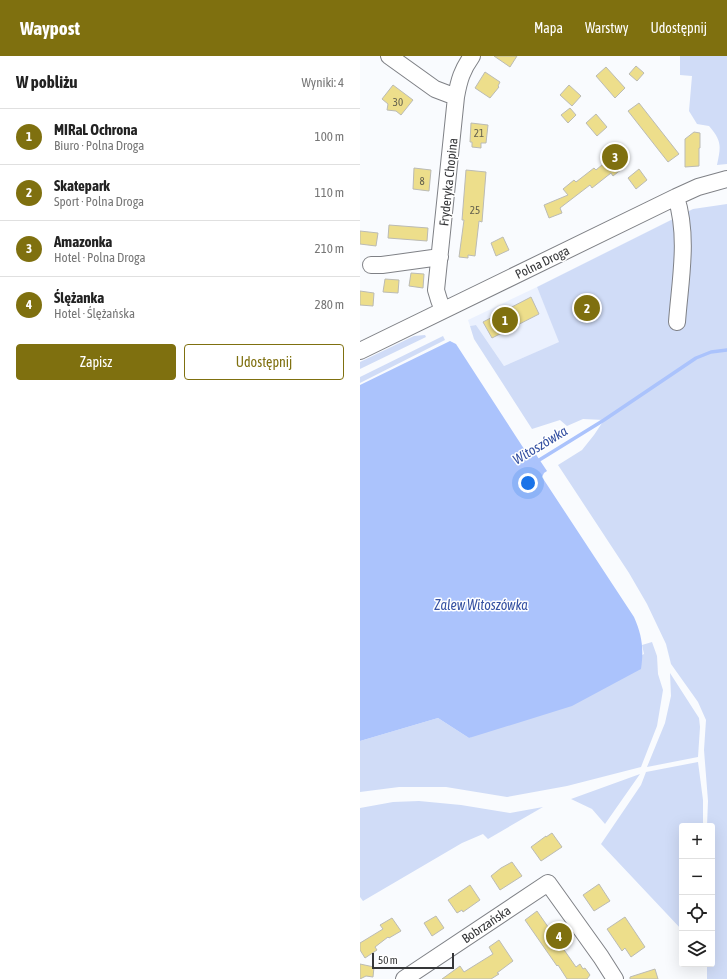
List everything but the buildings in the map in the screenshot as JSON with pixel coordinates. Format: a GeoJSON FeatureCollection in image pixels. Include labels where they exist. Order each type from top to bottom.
{"type":"FeatureCollection","features":[{"type":"Feature","properties":{"kind":"street"},"geometry":{"type":"LineString","coordinates":[[389,56],[435,89],[456,97]]}},
{"type":"Feature","properties":{"kind":"street","name":"Fryderyka Chopina"},"geometry":{"type":"LineString","coordinates":[[443,310],[436,290],[456,97],[458,80],[472,56]]}},
{"type":"Feature","properties":{"kind":"street","name":"Polna Droga"},"geometry":{"type":"LineString","coordinates":[[360,351],[676,197],[698,187],[727,180]]}},
{"type":"Feature","properties":{"kind":"street"},"geometry":{"type":"LineString","coordinates":[[676,197],[679,206],[683,252],[677,322]]}},
{"type":"Feature","properties":{"kind":"street"},"geometry":{"type":"LineString","coordinates":[[371,265],[382,265],[440,257]]}},
{"type":"Feature","properties":{"kind":"street","name":"Bobrzańska"},"geometry":{"type":"LineString","coordinates":[[404,979],[548,883],[615,979]]}},
{"type":"Feature","properties":{"kind":"shaded area"},"geometry":{"type":"Polygon","coordinates":[[[680,56],[727,56],[727,164],[717,165],[720,148],[716,136],[709,126],[697,124],[689,111],[692,76],[680,75],[680,56]]]}},
{"type":"Feature","properties":{"kind":"shaded area"},"geometry":{"type":"Polygon","coordinates":[[[727,204],[727,979],[707,979],[707,967],[715,967],[715,823],[707,823],[708,801],[704,750],[706,720],[698,702],[671,664],[666,644],[647,604],[629,573],[558,465],[582,450],[604,420],[583,419],[567,426],[560,420],[532,429],[474,339],[470,326],[476,325],[504,366],[559,342],[537,287],[693,209],[727,204]]]}},
{"type":"Feature","properties":{"kind":"shaded area"},"geometry":{"type":"Polygon","coordinates":[[[537,287],[560,342],[504,366],[476,325],[470,326],[468,320],[537,287]]]}},
{"type":"Feature","properties":{"kind":"shaded area"},"geometry":{"type":"Polygon","coordinates":[[[425,335],[426,337],[360,369],[360,362],[414,336],[425,335]]]}},
{"type":"Feature","properties":{"kind":"shaded area"},"geometry":{"type":"Polygon","coordinates":[[[443,336],[445,340],[360,383],[360,377],[443,336]]]}},
{"type":"Feature","properties":{"kind":"shaded area"},"geometry":{"type":"Polygon","coordinates":[[[652,642],[657,656],[658,674],[663,690],[657,726],[641,767],[567,786],[507,797],[446,787],[399,787],[360,792],[360,741],[438,718],[469,738],[644,654],[642,645],[652,642]]]}},
{"type":"Feature","properties":{"kind":"shaded area"},"geometry":{"type":"Polygon","coordinates":[[[670,673],[699,718],[700,727],[698,757],[647,767],[665,723],[671,696],[670,673]]]}},
{"type":"Feature","properties":{"kind":"shaded area"},"geometry":{"type":"Polygon","coordinates":[[[698,762],[703,800],[703,823],[679,823],[679,927],[601,844],[641,785],[646,772],[698,762]]]}},
{"type":"Feature","properties":{"kind":"shaded area"},"geometry":{"type":"Polygon","coordinates":[[[640,774],[605,824],[592,809],[571,799],[640,774]]]}},
{"type":"Feature","properties":{"kind":"shaded area"},"geometry":{"type":"Polygon","coordinates":[[[419,801],[461,805],[510,813],[543,807],[488,839],[483,834],[462,843],[363,901],[360,897],[360,808],[393,802],[419,801]]]}},
{"type":"Feature","properties":{"kind":"water","name":"Zalew Witoszówka"},"geometry":{"type":"Polygon","coordinates":[[[450,341],[456,344],[528,455],[535,453],[547,471],[542,477],[634,617],[642,642],[641,669],[572,706],[469,738],[438,718],[360,741],[360,385],[450,341]]]}},
{"type":"Feature","properties":{"kind":"waterway","name":"Witoszówka"},"geometry":{"type":"LineString","coordinates":[[536,462],[604,420],[696,358],[711,352],[727,350]]}},
{"type":"Feature","properties":{"kind":"place","name":"Amazonka"},"geometry":{"type":"Point","coordinates":[615,157]}},
{"type":"Feature","properties":{"kind":"place","name":"Skatepark"},"geometry":{"type":"Point","coordinates":[587,308]}},
{"type":"Feature","properties":{"kind":"place","name":"MIRaL Ochrona"},"geometry":{"type":"Point","coordinates":[505,320]}},
{"type":"Feature","properties":{"kind":"place","name":"Ślężanka"},"geometry":{"type":"Point","coordinates":[559,936]}}]}
